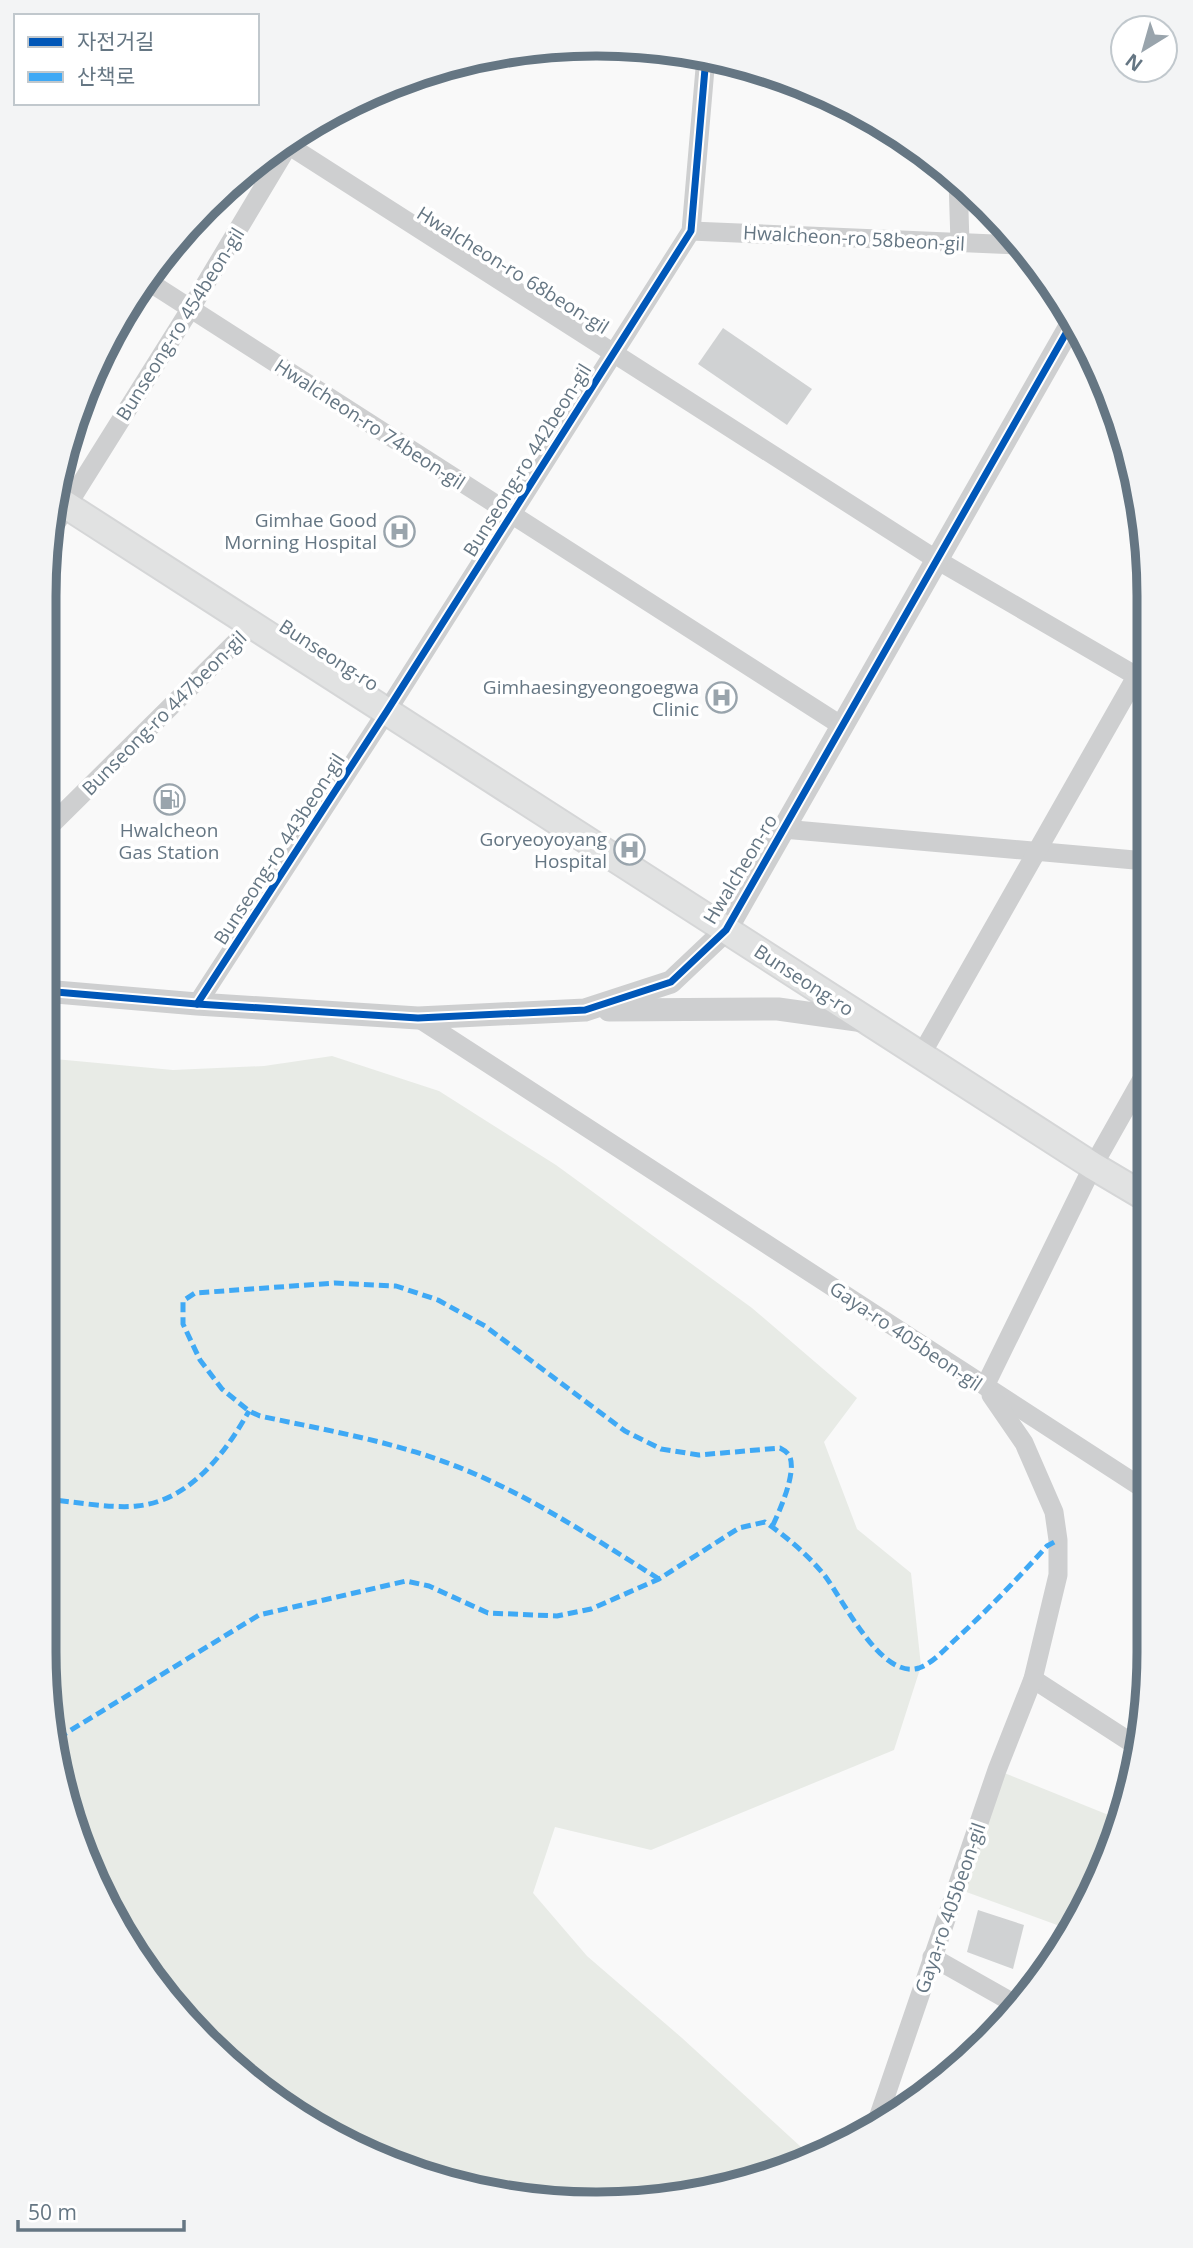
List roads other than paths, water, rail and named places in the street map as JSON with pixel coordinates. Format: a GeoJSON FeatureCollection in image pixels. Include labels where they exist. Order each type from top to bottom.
{"type":"FeatureCollection","features":[{"type":"Feature","properties":{"kind":"main road","name":"Bunseong-ro"},"geometry":{"type":"LineString","coordinates":[[64,504],[1137,1192]]}},
{"type":"Feature","properties":{"kind":"street","name":"Bunseong-ro 442beon-gil"},"geometry":{"type":"LineString","coordinates":[[387,711],[691,231],[705,67]]}},
{"type":"Feature","properties":{"kind":"street","name":"Hwalcheon-ro 68beon-gil"},"geometry":{"type":"LineString","coordinates":[[295,148],[937,560],[1137,670]]}},
{"type":"Feature","properties":{"kind":"street","name":"Bunseong-ro 454beon-gil"},"geometry":{"type":"LineString","coordinates":[[65,495],[191,308],[276,161]]}},
{"type":"Feature","properties":{"kind":"street"},"geometry":{"type":"LineString","coordinates":[[959,195],[960,243]]}},
{"type":"Feature","properties":{"kind":"street","name":"Hwalcheon-ro 58beon-gil"},"geometry":{"type":"LineString","coordinates":[[691,231],[1007,245]]}},
{"type":"Feature","properties":{"kind":"street","name":"Hwalcheon-ro 74beon-gil"},"geometry":{"type":"LineString","coordinates":[[155,285],[842,726]]}},
{"type":"Feature","properties":{"kind":"street","name":"Hwalcheon-ro"},"geometry":{"type":"LineString","coordinates":[[56,991],[197,1004],[418,1018],[585,1010],[671,982],[726,930],[1067,331]]}},
{"type":"Feature","properties":{"kind":"street","name":"Bunseong-ro 447beon-gil"},"geometry":{"type":"LineString","coordinates":[[56,820],[253,625]]}},
{"type":"Feature","properties":{"kind":"street"},"geometry":{"type":"LineString","coordinates":[[921,1055],[1137,682]]}},
{"type":"Feature","properties":{"kind":"street","name":"Bunseong-ro 443beon-gil"},"geometry":{"type":"LineString","coordinates":[[197,1004],[387,711]]}},
{"type":"Feature","properties":{"kind":"street"},"geometry":{"type":"LineString","coordinates":[[783,829],[1137,861]]}},
{"type":"Feature","properties":{"kind":"street"},"geometry":{"type":"LineString","coordinates":[[585,1010],[778,1009],[869,1021]]}},
{"type":"Feature","properties":{"kind":"street","name":"Gaya-ro 405beon-gil"},"geometry":{"type":"LineString","coordinates":[[418,1018],[985,1386],[1024,1443],[1054,1512],[1058,1540],[1058,1575],[1033,1679],[997,1770],[880,2112]]}},
{"type":"Feature","properties":{"kind":"street"},"geometry":{"type":"LineString","coordinates":[[1137,1088],[1093,1166],[985,1386],[1137,1485]]}},
{"type":"Feature","properties":{"kind":"street"},"geometry":{"type":"LineString","coordinates":[[1033,1679],[1129,1741]]}},
{"type":"Feature","properties":{"kind":"street"},"geometry":{"type":"LineString","coordinates":[[932,1957],[1009,2001]]}},
{"type":"Feature","properties":{"kind":"place","name":"Gimhae Good Morning Hospital"},"geometry":{"type":"Point","coordinates":[400,531]}},
{"type":"Feature","properties":{"kind":"place","name":"Gimhaesingyeongoegwa Clinic"},"geometry":{"type":"Point","coordinates":[722,698]}},
{"type":"Feature","properties":{"kind":"place","name":"Hwalcheon Gas Station"},"geometry":{"type":"Point","coordinates":[169,799]}},
{"type":"Feature","properties":{"kind":"place","name":"Goryeoyoyang Hospital"},"geometry":{"type":"Point","coordinates":[630,850]}}]}
